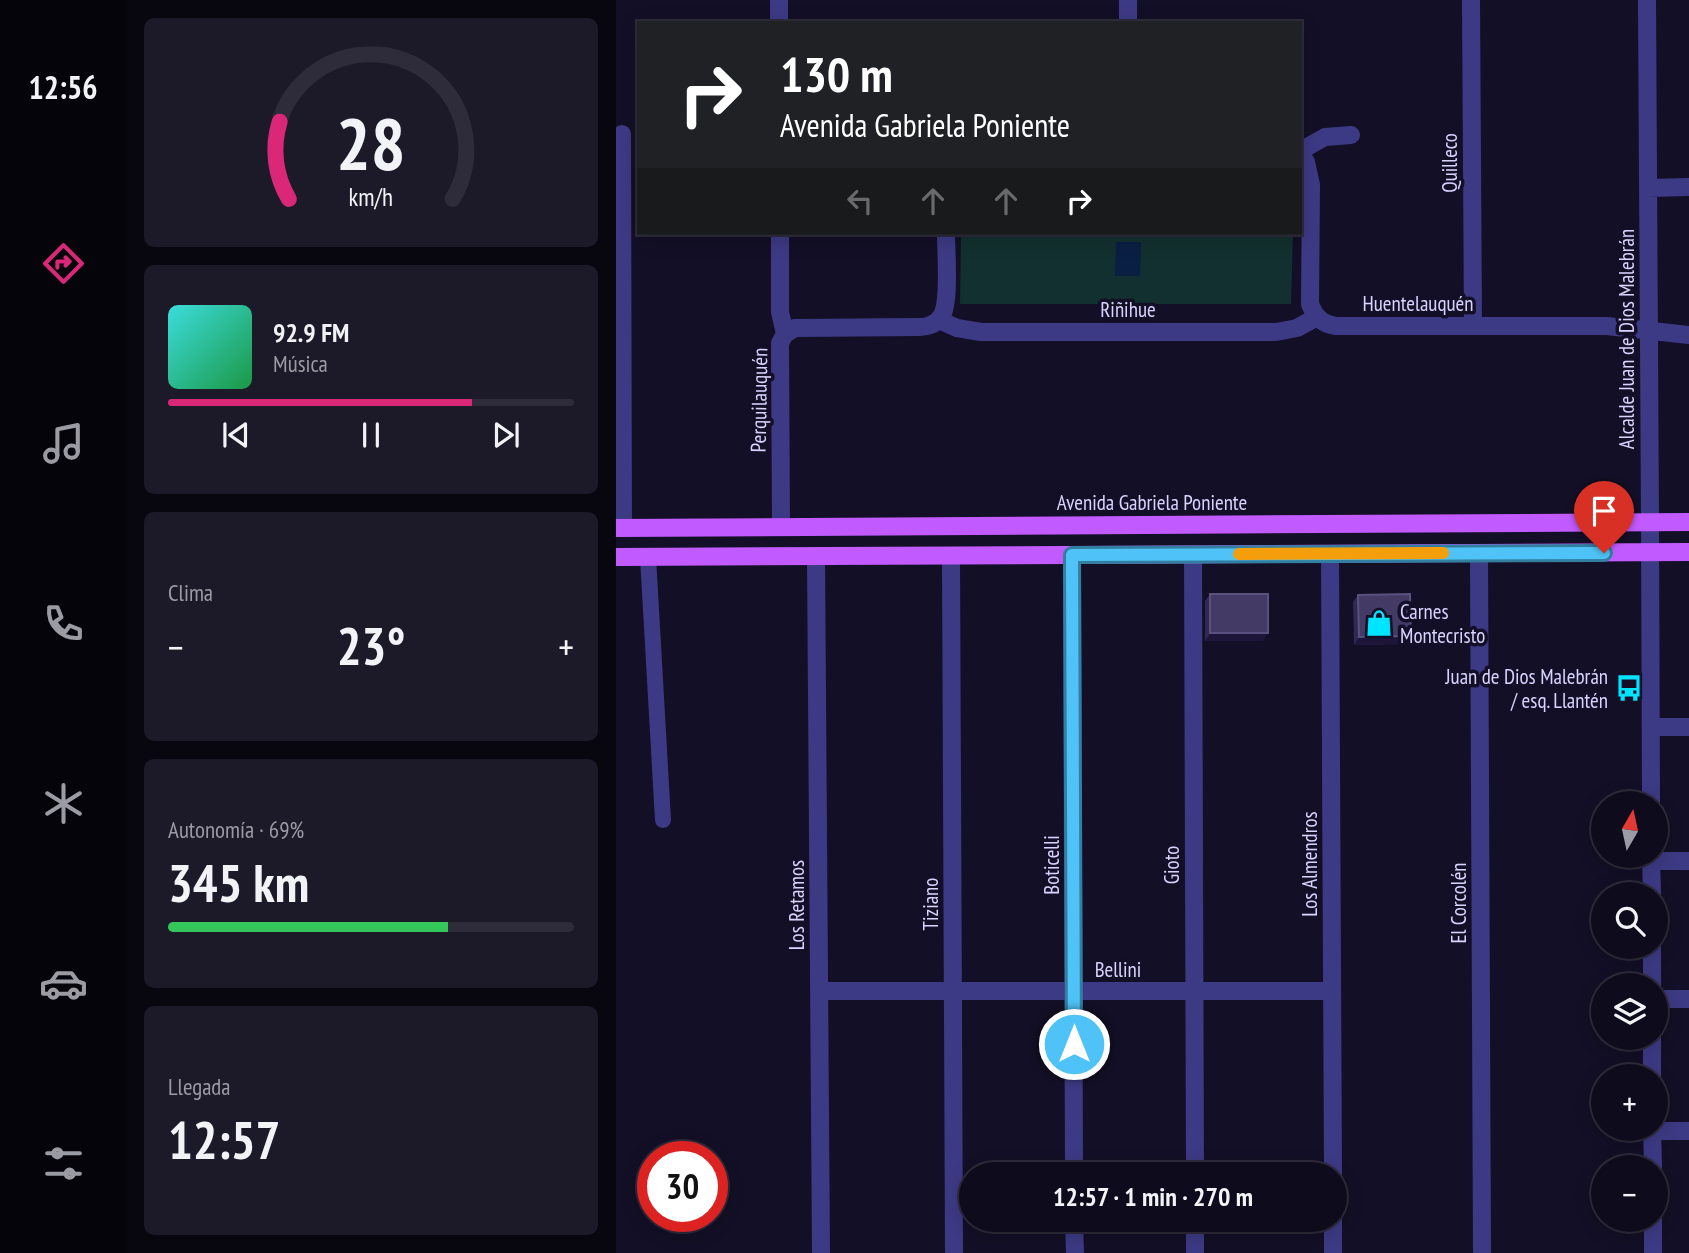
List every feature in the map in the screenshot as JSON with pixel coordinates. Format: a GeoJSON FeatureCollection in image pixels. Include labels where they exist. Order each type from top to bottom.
{"type":"FeatureCollection","features":[{"type":"Feature","properties":{"kind":"main road","name":"Avenida Gabriela Poniente"},"geometry":{"type":"LineString","coordinates":[[620,528],[1689,522]]}},
{"type":"Feature","properties":{"kind":"main road"},"geometry":{"type":"LineString","coordinates":[[616,557],[1689,552]]}},
{"type":"Feature","properties":{"kind":"street"},"geometry":{"type":"LineString","coordinates":[[779,0],[779,21]]}},
{"type":"Feature","properties":{"kind":"street"},"geometry":{"type":"LineString","coordinates":[[1128,0],[1128,21]]}},
{"type":"Feature","properties":{"kind":"street","name":"Quilleco"},"geometry":{"type":"LineString","coordinates":[[1471,0],[1473,326]]}},
{"type":"Feature","properties":{"kind":"street","name":"Alcalde Juan de Dios Malebrán"},"geometry":{"type":"LineString","coordinates":[[1647,0],[1651,791]]}},
{"type":"Feature","properties":{"kind":"street"},"geometry":{"type":"LineString","coordinates":[[620,528],[625,134]]}},
{"type":"Feature","properties":{"kind":"street"},"geometry":{"type":"LineString","coordinates":[[1302,152],[1325,137],[1351,135]]}},
{"type":"Feature","properties":{"kind":"street"},"geometry":{"type":"LineString","coordinates":[[1302,156],[1311,185],[1310,304],[1317,317]]}},
{"type":"Feature","properties":{"kind":"street"},"geometry":{"type":"LineString","coordinates":[[1648,188],[1689,187]]}},
{"type":"Feature","properties":{"kind":"street","name":"Perquilauquén"},"geometry":{"type":"LineString","coordinates":[[780,235],[780,312],[785,334],[780,343],[781,527]]}},
{"type":"Feature","properties":{"kind":"street"},"geometry":{"type":"LineString","coordinates":[[785,334],[795,328],[926,327],[939,320],[946,301],[946,235]]}},
{"type":"Feature","properties":{"kind":"street","name":"Huentelauquén"},"geometry":{"type":"LineString","coordinates":[[1317,317],[1336,326],[1607,326],[1689,335]]}},
{"type":"Feature","properties":{"kind":"street","name":"Riñihue"},"geometry":{"type":"LineString","coordinates":[[939,320],[957,328],[981,332],[1276,332],[1297,328],[1317,317]]}},
{"type":"Feature","properties":{"kind":"street","name":"El Corcolén"},"geometry":{"type":"LineString","coordinates":[[1479,553],[1482,1253]]}},
{"type":"Feature","properties":{"kind":"street","name":"Los Almendros"},"geometry":{"type":"LineString","coordinates":[[1330,554],[1333,1162]]}},
{"type":"Feature","properties":{"kind":"street","name":"Boticelli"},"geometry":{"type":"LineString","coordinates":[[1072,555],[1074,1162]]}},
{"type":"Feature","properties":{"kind":"street","name":"Gioto"},"geometry":{"type":"LineString","coordinates":[[1192,555],[1195,1162]]}},
{"type":"Feature","properties":{"kind":"street","name":"Los Retamos"},"geometry":{"type":"LineString","coordinates":[[816,556],[821,1253]]}},
{"type":"Feature","properties":{"kind":"street","name":"Tiziano"},"geometry":{"type":"LineString","coordinates":[[951,556],[954,1253]]}},
{"type":"Feature","properties":{"kind":"street"},"geometry":{"type":"LineString","coordinates":[[1651,727],[1689,727]]}},
{"type":"Feature","properties":{"kind":"street"},"geometry":{"type":"LineString","coordinates":[[1668,859],[1689,861]]}},
{"type":"Feature","properties":{"kind":"street","name":"Bellini"},"geometry":{"type":"LineString","coordinates":[[819,991],[1332,991]]}},
{"type":"Feature","properties":{"kind":"street"},"geometry":{"type":"LineString","coordinates":[[1668,999],[1689,999]]}},
{"type":"Feature","properties":{"kind":"street"},"geometry":{"type":"LineString","coordinates":[[1668,1130],[1689,1131]]}},
{"type":"Feature","properties":{"kind":"street"},"geometry":{"type":"LineString","coordinates":[[1074,1232],[1075,1253]]}},
{"type":"Feature","properties":{"kind":"street"},"geometry":{"type":"LineString","coordinates":[[1195,1232],[1195,1253]]}},
{"type":"Feature","properties":{"kind":"street"},"geometry":{"type":"LineString","coordinates":[[1333,1232],[1334,1253]]}},
{"type":"Feature","properties":{"kind":"street"},"geometry":{"type":"LineString","coordinates":[[1653,1232],[1653,1253]]}},
{"type":"Feature","properties":{"kind":"lane"},"geometry":{"type":"LineString","coordinates":[[648,557],[663,820]]}},
{"type":"Feature","properties":{"kind":"green space"},"geometry":{"type":"Polygon","coordinates":[[[961,235],[1293,235],[1291,304],[960,304],[961,235]]]}},
{"type":"Feature","properties":{"kind":"water"},"geometry":{"type":"Polygon","coordinates":[[[1116,242],[1141,242],[1140,276],[1115,276],[1116,242]]]}},
{"type":"Feature","properties":{"kind":"building"},"geometry":{"type":"Polygon","coordinates":[[[1210,594],[1268,594],[1268,633],[1210,633],[1210,594]]]}},
{"type":"Feature","properties":{"kind":"building","name":"Carnes Montecristo"},"geometry":{"type":"Polygon","coordinates":[[[1410,594],[1411,636],[1359,637],[1358,595],[1410,594]]]}},
{"type":"Feature","properties":{"kind":"slow traffic"},"geometry":{"type":"LineString","coordinates":[[1239,554],[1443,553]]}},
{"type":"Feature","properties":{"kind":"place","name":"Carnes Montecristo"},"geometry":{"type":"Point","coordinates":[1379,623]}},
{"type":"Feature","properties":{"kind":"place","name":"Juan de Dios Malebrán / esq. Llantén"},"geometry":{"type":"Point","coordinates":[1629,688]}},
{"type":"Feature","properties":{"kind":"route"},"geometry":{"type":"LineString","coordinates":[[1074,1044],[1072,555],[1604,553]]}}]}
